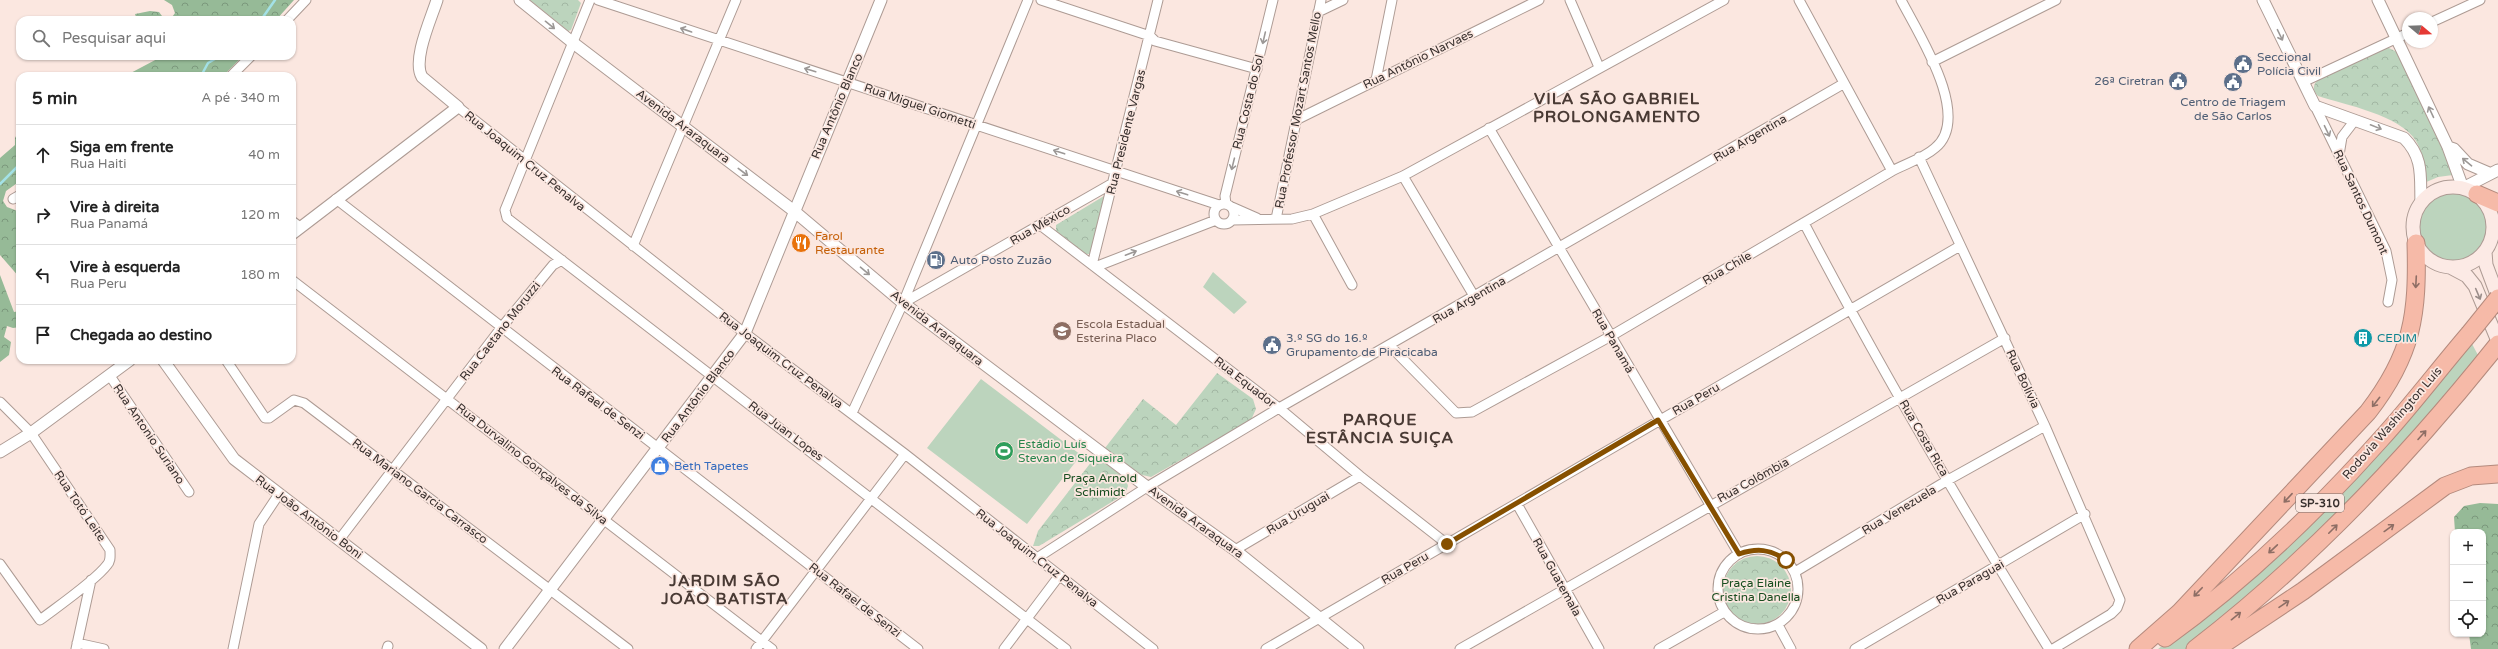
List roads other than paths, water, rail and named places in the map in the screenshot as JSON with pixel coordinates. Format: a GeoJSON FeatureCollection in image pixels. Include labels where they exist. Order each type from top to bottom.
{"type":"FeatureCollection","features":[{"type":"Feature","properties":{"kind":"highway"},"geometry":{"type":"LineString","coordinates":[[2470,191],[2498,203]]}},
{"type":"Feature","properties":{"kind":"highway"},"geometry":{"type":"LineString","coordinates":[[2138,649],[2179,612],[2222,568],[2363,418],[2388,386],[2404,355],[2411,334],[2416,294],[2416,243]]}},
{"type":"Feature","properties":{"kind":"highway","name":"Rodovia Washington Luís"},"geometry":{"type":"LineString","coordinates":[[2150,649],[2183,625],[2250,569],[2313,511],[2381,439],[2498,297]]}},
{"type":"Feature","properties":{"kind":"highway","name":"SP-310"},"geometry":{"type":"LineString","coordinates":[[2194,649],[2287,574],[2347,516],[2427,429],[2498,344]]}},
{"type":"Feature","properties":{"kind":"highway"},"geometry":{"type":"LineString","coordinates":[[2216,649],[2303,591],[2445,486],[2471,476],[2498,474]]}},
{"type":"Feature","properties":{"kind":"main road"},"geometry":{"type":"LineString","coordinates":[[2452,268],[2470,264],[2485,252],[2491,241],[2492,222],[2486,204],[2470,191],[2452,187],[2440,189],[2421,203],[2413,222],[2416,243],[2430,261],[2452,268],[2467,276],[2475,286],[2498,341]]}},
{"type":"Feature","properties":{"kind":"main road"},"geometry":{"type":"LineString","coordinates":[[2485,252],[2486,265],[2498,297]]}},
{"type":"Feature","properties":{"kind":"street"},"geometry":{"type":"LineString","coordinates":[[290,16],[306,0]]}},
{"type":"Feature","properties":{"kind":"street","name":"Rua Joaquim Cruz Penalva"},"geometry":{"type":"LineString","coordinates":[[437,0],[418,63],[418,71],[422,77],[524,161],[745,333],[905,454],[1153,649]]}},
{"type":"Feature","properties":{"kind":"street","name":"Avenida Araraquara"},"geometry":{"type":"LineString","coordinates":[[520,0],[572,42],[794,211],[903,303],[1147,488],[1235,550],[1358,649]]}},
{"type":"Feature","properties":{"kind":"street"},"geometry":{"type":"LineString","coordinates":[[524,161],[590,0]]}},
{"type":"Feature","properties":{"kind":"street","name":"Rua Miguel Giometti"},"geometry":{"type":"LineString","coordinates":[[598,0],[718,41],[847,81],[975,125],[1226,205],[1260,219]]}},
{"type":"Feature","properties":{"kind":"street"},"geometry":{"type":"LineString","coordinates":[[633,246],[736,0]]}},
{"type":"Feature","properties":{"kind":"street","name":"Rua Antônio Blanco"},"geometry":{"type":"LineString","coordinates":[[505,649],[549,589],[714,376],[745,333],[881,0]]}},
{"type":"Feature","properties":{"kind":"street"},"geometry":{"type":"LineString","coordinates":[[852,413],[903,303],[975,125],[1028,0]]}},
{"type":"Feature","properties":{"kind":"street"},"geometry":{"type":"LineString","coordinates":[[1041,0],[1150,36],[1155,41],[1257,69]]}},
{"type":"Feature","properties":{"kind":"street","name":"Rua Presidente Vargas"},"geometry":{"type":"LineString","coordinates":[[1093,266],[1158,0]]}},
{"type":"Feature","properties":{"kind":"street","name":"Rua Costa do Sol"},"geometry":{"type":"LineString","coordinates":[[1226,205],[1225,196],[1273,0]]}},
{"type":"Feature","properties":{"kind":"street","name":"Rua Professor Mozart Santos Mello"},"geometry":{"type":"LineString","coordinates":[[1276,219],[1298,119],[1321,0]]}},
{"type":"Feature","properties":{"kind":"street"},"geometry":{"type":"LineString","coordinates":[[1318,12],[1343,0]]}},
{"type":"Feature","properties":{"kind":"street"},"geometry":{"type":"LineString","coordinates":[[1376,80],[1392,0]]}},
{"type":"Feature","properties":{"kind":"street","name":"Rua Antônio Narvaes"},"geometry":{"type":"LineString","coordinates":[[1298,119],[1539,0]]}},
{"type":"Feature","properties":{"kind":"street"},"geometry":{"type":"LineString","coordinates":[[1570,0],[1599,67]]}},
{"type":"Feature","properties":{"kind":"street","name":"Rua Miguel Giometti"},"geometry":{"type":"LineString","coordinates":[[1232,220],[1292,219],[1313,214],[1404,176],[1599,67],[1724,0]]}},
{"type":"Feature","properties":{"kind":"street"},"geometry":{"type":"LineString","coordinates":[[1799,0],[1843,84],[1892,171]]}},
{"type":"Feature","properties":{"kind":"street","name":"Rua Chile"},"geometry":{"type":"LineString","coordinates":[[1390,346],[1456,413],[1462,414],[1472,412],[1611,336],[1892,171],[1935,148],[1942,140],[1949,120],[1949,108],[1943,87],[1932,62],[1901,0]]}},
{"type":"Feature","properties":{"kind":"street"},"geometry":{"type":"LineString","coordinates":[[1932,62],[2056,0]]}},
{"type":"Feature","properties":{"kind":"street","name":"Rua Santos Dumont"},"geometry":{"type":"LineString","coordinates":[[2263,0],[2386,251],[2392,280],[2388,302]]}},
{"type":"Feature","properties":{"kind":"street"},"geometry":{"type":"LineString","coordinates":[[2378,0],[2470,191],[2493,171]]}},
{"type":"Feature","properties":{"kind":"street"},"geometry":{"type":"LineString","coordinates":[[2438,19],[2480,0]]}},
{"type":"Feature","properties":{"kind":"street"},"geometry":{"type":"LineString","coordinates":[[2303,82],[2402,36]]}},
{"type":"Feature","properties":{"kind":"street"},"geometry":{"type":"LineString","coordinates":[[235,72],[247,60]]}},
{"type":"Feature","properties":{"kind":"street","name":"Rua Argentina"},"geometry":{"type":"LineString","coordinates":[[1037,558],[1147,488],[1279,408],[1390,346],[1474,296],[1843,84]]}},
{"type":"Feature","properties":{"kind":"street"},"geometry":{"type":"LineString","coordinates":[[2315,106],[2404,138],[2418,156],[2420,165],[2421,203]]}},
{"type":"Feature","properties":{"kind":"street"},"geometry":{"type":"LineString","coordinates":[[296,226],[336,199],[458,107]]}},
{"type":"Feature","properties":{"kind":"street"},"geometry":{"type":"LineString","coordinates":[[2339,155],[2342,137],[2355,120]]}},
{"type":"Feature","properties":{"kind":"street","name":"Rua Panamá"},"geometry":{"type":"LineString","coordinates":[[1489,128],[1611,336],[1708,506],[1739,554]]}},
{"type":"Feature","properties":{"kind":"street"},"geometry":{"type":"LineString","coordinates":[[2448,147],[2454,149],[2468,164],[2493,171]]}},
{"type":"Feature","properties":{"kind":"street","name":"Rua Bolívia"},"geometry":{"type":"LineString","coordinates":[[1919,156],[1960,246],[2005,338],[2085,514],[2118,594],[2120,604],[2111,614],[2053,649]]}},
{"type":"Feature","properties":{"kind":"street","name":"Rua Juan Lopes"},"geometry":{"type":"LineString","coordinates":[[524,161],[504,214],[1066,649]]}},
{"type":"Feature","properties":{"kind":"street"},"geometry":{"type":"LineString","coordinates":[[1404,176],[1474,296]]}},
{"type":"Feature","properties":{"kind":"street","name":"Rua México"},"geometry":{"type":"LineString","coordinates":[[903,303],[1113,183]]}},
{"type":"Feature","properties":{"kind":"street","name":"Rua Rafael de Senzi"},"geometry":{"type":"LineString","coordinates":[[336,199],[918,649]]}},
{"type":"Feature","properties":{"kind":"street"},"geometry":{"type":"LineString","coordinates":[[1226,205],[1234,214],[1232,220],[1222,224],[1216,220],[1214,210],[1226,205]]}},
{"type":"Feature","properties":{"kind":"street"},"geometry":{"type":"LineString","coordinates":[[1313,214],[1352,285]]}},
{"type":"Feature","properties":{"kind":"street"},"geometry":{"type":"LineString","coordinates":[[1093,266],[1216,220]]}},
{"type":"Feature","properties":{"kind":"street","name":"Rua Costa Rica"},"geometry":{"type":"LineString","coordinates":[[1804,223],[1850,311],[1998,566],[2049,649]]}},
{"type":"Feature","properties":{"kind":"street","name":"Rua Equador"},"geometry":{"type":"LineString","coordinates":[[1040,225],[1279,408],[1360,476],[1447,544]]}},
{"type":"Feature","properties":{"kind":"street","name":"Rua Peru"},"geometry":{"type":"LineString","coordinates":[[1266,649],[1960,246]]}},
{"type":"Feature","properties":{"kind":"street","name":"Rua Caetano Moruzzi"},"geometry":{"type":"LineString","coordinates":[[339,540],[501,328],[553,265],[562,260]]}},
{"type":"Feature","properties":{"kind":"street","name":"Rua Durvalino Gonçalves da Silva"},"geometry":{"type":"LineString","coordinates":[[296,283],[772,649]]}},
{"type":"Feature","properties":{"kind":"street","name":"Rua Colômbia"},"geometry":{"type":"LineString","coordinates":[[1460,649],[1708,506],[2005,338]]}},
{"type":"Feature","properties":{"kind":"street"},"geometry":{"type":"LineString","coordinates":[[0,452],[31,433],[125,364]]}},
{"type":"Feature","properties":{"kind":"street","name":"Rua João Antônio Boni"},"geometry":{"type":"LineString","coordinates":[[166,364],[226,451],[279,494],[481,649]]}},
{"type":"Feature","properties":{"kind":"street","name":"Rua Mariano Garcia Carrasco"},"geometry":{"type":"LineString","coordinates":[[229,364],[265,418],[270,418],[294,400],[300,401],[628,649]]}},
{"type":"Feature","properties":{"kind":"street","name":"Rua Antonio Suriano"},"geometry":{"type":"LineString","coordinates":[[110,376],[189,492]]}},
{"type":"Feature","properties":{"kind":"street","name":"Rua Totó Leite"},"geometry":{"type":"LineString","coordinates":[[0,402],[31,433],[110,550],[108,565],[40,620],[0,564]]}},
{"type":"Feature","properties":{"kind":"street","name":"Rua Venezuela"},"geometry":{"type":"LineString","coordinates":[[1795,572],[1948,480],[2045,426]]}},
{"type":"Feature","properties":{"kind":"street"},"geometry":{"type":"LineString","coordinates":[[756,649],[905,454]]}},
{"type":"Feature","properties":{"kind":"street","name":"Rua Uruguai"},"geometry":{"type":"LineString","coordinates":[[1235,550],[1360,476]]}},
{"type":"Feature","properties":{"kind":"street"},"geometry":{"type":"LineString","coordinates":[[233,649],[259,524],[279,494]]}},
{"type":"Feature","properties":{"kind":"street","name":"Rua Guatemala"},"geometry":{"type":"LineString","coordinates":[[1517,504],[1599,649]]}},
{"type":"Feature","properties":{"kind":"street","name":"Rua Paraguai"},"geometry":{"type":"LineString","coordinates":[[1855,649],[2085,514]]}},
{"type":"Feature","properties":{"kind":"street"},"geometry":{"type":"LineString","coordinates":[[1750,550],[1763,550],[1775,553],[1786,560],[1795,572],[1798,594],[1794,606],[1787,617],[1778,625],[1766,629],[1753,629],[1741,626],[1724,612],[1719,597],[1718,584],[1725,567],[1739,554],[1750,550]]}},
{"type":"Feature","properties":{"kind":"street"},"geometry":{"type":"LineString","coordinates":[[1004,649],[1059,576]]}},
{"type":"Feature","properties":{"kind":"street"},"geometry":{"type":"LineString","coordinates":[[91,580],[77,646],[104,649]]}},
{"type":"Feature","properties":{"kind":"street"},"geometry":{"type":"LineString","coordinates":[[1659,649],[1724,612]]}},
{"type":"Feature","properties":{"kind":"street"},"geometry":{"type":"LineString","coordinates":[[1778,625],[1791,649]]}},
{"type":"Feature","properties":{"kind":"waterway"},"geometry":{"type":"LineString","coordinates":[[264,16],[275,0]]}},
{"type":"Feature","properties":{"kind":"waterway"},"geometry":{"type":"LineString","coordinates":[[203,72],[208,63],[213,60]]}},
{"type":"Feature","properties":{"kind":"waterway"},"geometry":{"type":"LineString","coordinates":[[0,184],[16,168]]}},
{"type":"Feature","properties":{"kind":"place","name":"Seccional Polícia Civil"},"geometry":{"type":"Point","coordinates":[2243,64]}},
{"type":"Feature","properties":{"kind":"place","name":"26ª Ciretran"},"geometry":{"type":"Point","coordinates":[2178,81]}},
{"type":"Feature","properties":{"kind":"place","name":"Centro de Triagem de São Carlos"},"geometry":{"type":"Point","coordinates":[2233,82]}},
{"type":"Feature","properties":{"kind":"place","name":"Farol Restaurante"},"geometry":{"type":"Point","coordinates":[801,243]}},
{"type":"Feature","properties":{"kind":"place","name":"Auto Posto Zuzão"},"geometry":{"type":"Point","coordinates":[936,260]}},
{"type":"Feature","properties":{"kind":"place","name":"Escola Estadual Esterina Placo"},"geometry":{"type":"Point","coordinates":[1062,331]}},
{"type":"Feature","properties":{"kind":"place","name":"CEDIM"},"geometry":{"type":"Point","coordinates":[2363,338]}},
{"type":"Feature","properties":{"kind":"place","name":"3.º SG do 16.º Grupamento de Piracicaba"},"geometry":{"type":"Point","coordinates":[1272,345]}},
{"type":"Feature","properties":{"kind":"place","name":"Estádio Luís Stevan de Siqueira"},"geometry":{"type":"Point","coordinates":[1004,451]}},
{"type":"Feature","properties":{"kind":"place","name":"Beth Tapetes"},"geometry":{"type":"Point","coordinates":[660,466]}},
{"type":"Feature","properties":{"kind":"district","name":"VILA SÃO GABRIEL PROLONGAMENTO"},"geometry":{"type":"Point","coordinates":[1617,108]}},
{"type":"Feature","properties":{"kind":"district","name":"PARQUE ESTÂNCIA SUIÇA"},"geometry":{"type":"Point","coordinates":[1380,429]}},
{"type":"Feature","properties":{"kind":"district","name":"JARDIM SÃO JOÃO BATISTA"},"geometry":{"type":"Point","coordinates":[725,590]}},
{"type":"Feature","properties":{"kind":"park label","name":"Praça Arnold Schimidt"},"geometry":{"type":"Point","coordinates":[1100,485]}},
{"type":"Feature","properties":{"kind":"park label","name":"Praça Elaine Cristina Danella"},"geometry":{"type":"Point","coordinates":[1756,590]}}]}
